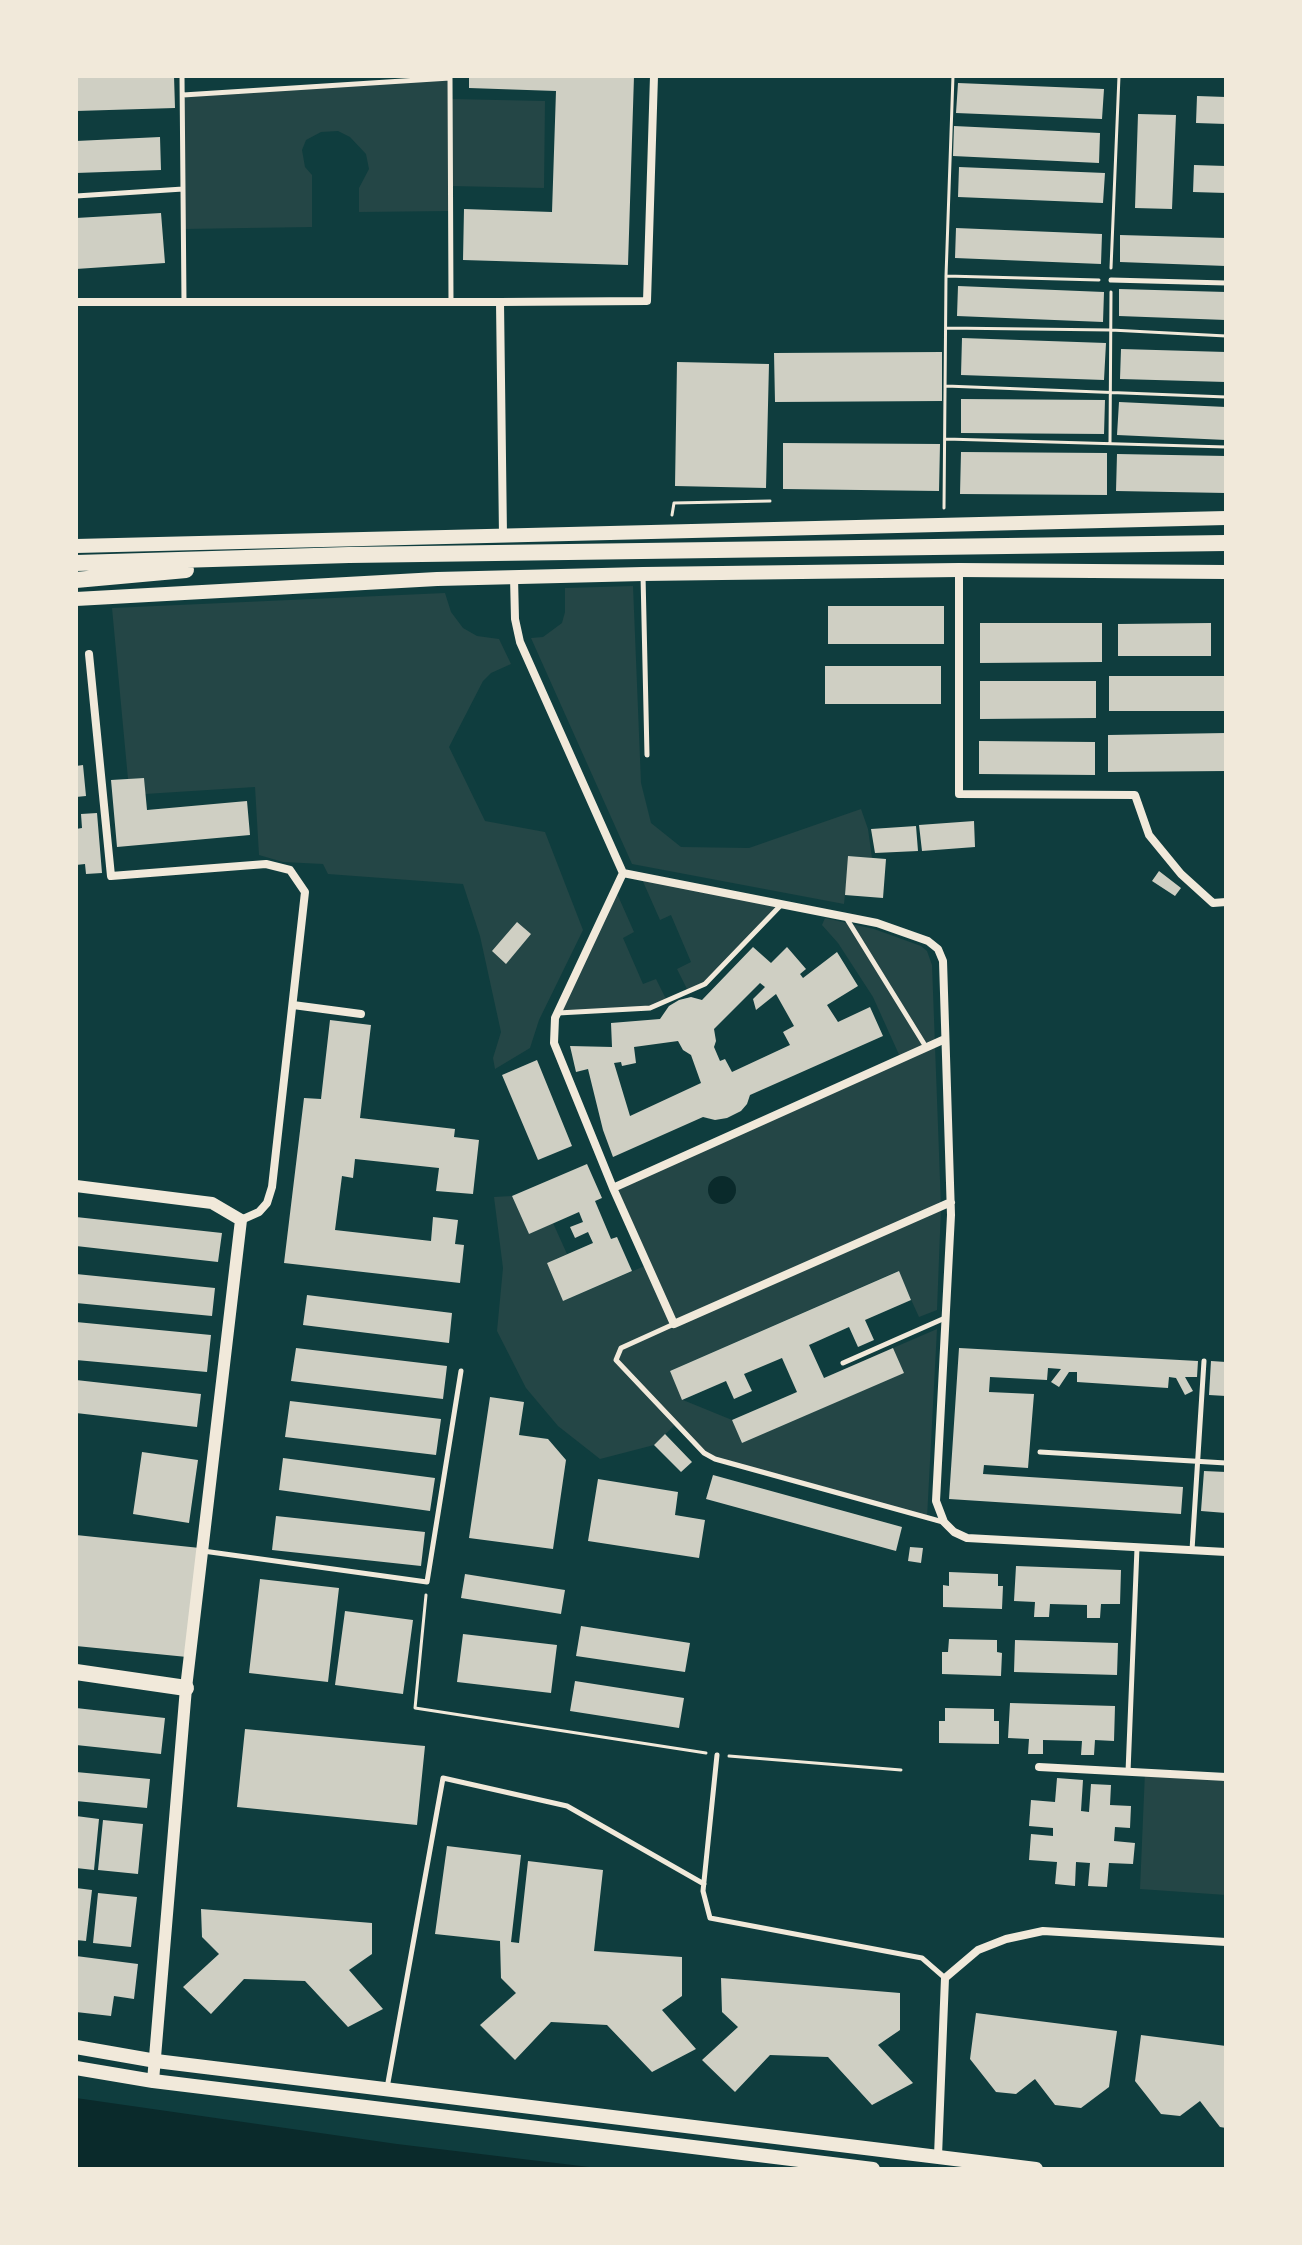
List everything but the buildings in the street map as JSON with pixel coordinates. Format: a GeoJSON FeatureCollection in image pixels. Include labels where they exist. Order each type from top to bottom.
{"type":"FeatureCollection","features":[{"type":"Feature","properties":{"kind":"highway"},"geometry":{"type":"LineString","coordinates":[[76,563],[349,555],[1226,543]]}},
{"type":"Feature","properties":{"kind":"highway"},"geometry":{"type":"LineString","coordinates":[[76,580],[349,555]]}},
{"type":"Feature","properties":{"kind":"highway"},"geometry":{"type":"LineString","coordinates":[[76,1672],[186,1688]]}},
{"type":"Feature","properties":{"kind":"main road"},"geometry":{"type":"LineString","coordinates":[[76,546],[1226,518]]}},
{"type":"Feature","properties":{"kind":"main road"},"geometry":{"type":"LineString","coordinates":[[76,599],[514,577],[959,570],[1226,572]]}},
{"type":"Feature","properties":{"kind":"main road"},"geometry":{"type":"LineString","coordinates":[[76,2047],[156,2061],[1036,2169]]}},
{"type":"Feature","properties":{"kind":"main road"},"geometry":{"type":"LineString","coordinates":[[76,2068],[153,2081],[873,2169]]}},
{"type":"Feature","properties":{"kind":"street"},"geometry":{"type":"LineString","coordinates":[[76,302],[647,301],[654,76]]}},
{"type":"Feature","properties":{"kind":"street"},"geometry":{"type":"LineString","coordinates":[[500,302],[503,536]]}},
{"type":"Feature","properties":{"kind":"street"},"geometry":{"type":"LineString","coordinates":[[959,570],[959,794],[1135,795],[1149,835],[1181,874],[1213,903],[1226,902]]}},
{"type":"Feature","properties":{"kind":"street"},"geometry":{"type":"LineString","coordinates":[[514,577],[515,619],[520,642],[623,873],[557,1013],[553,1031],[558,1055],[674,1324],[951,1202]]}},
{"type":"Feature","properties":{"kind":"street"},"geometry":{"type":"LineString","coordinates":[[89,654],[111,876],[266,864],[290,870],[305,892],[272,1187],[267,1203],[259,1212],[241,1220]]}},
{"type":"Feature","properties":{"kind":"street"},"geometry":{"type":"LineString","coordinates":[[623,873],[877,923],[928,941],[938,949],[943,961],[951,1202],[936,1501],[944,1522],[954,1532],[967,1538],[1226,1552]]}},
{"type":"Feature","properties":{"kind":"street"},"geometry":{"type":"LineString","coordinates":[[293,1005],[361,1014]]}},
{"type":"Feature","properties":{"kind":"street"},"geometry":{"type":"LineString","coordinates":[[613,1188],[945,1039]]}},
{"type":"Feature","properties":{"kind":"street"},"geometry":{"type":"LineString","coordinates":[[76,1186],[212,1203],[241,1220]]}},
{"type":"Feature","properties":{"kind":"street"},"geometry":{"type":"LineString","coordinates":[[153,2081],[186,1688],[241,1220]]}},
{"type":"Feature","properties":{"kind":"street"},"geometry":{"type":"LineString","coordinates":[[1039,1767],[1226,1777]]}},
{"type":"Feature","properties":{"kind":"street"},"geometry":{"type":"LineString","coordinates":[[938,2156],[945,1978],[978,1950],[1006,1939],[1043,1931],[1226,1942]]}},
{"type":"Feature","properties":{"kind":"lane"},"geometry":{"type":"LineString","coordinates":[[182,76],[184,302]]}},
{"type":"Feature","properties":{"kind":"lane"},"geometry":{"type":"LineString","coordinates":[[183,95],[450,77],[451,302]]}},
{"type":"Feature","properties":{"kind":"lane"},"geometry":{"type":"LineString","coordinates":[[76,196],[183,189]]}},
{"type":"Feature","properties":{"kind":"lane"},"geometry":{"type":"LineString","coordinates":[[1111,280],[1226,283]]}},
{"type":"Feature","properties":{"kind":"lane"},"geometry":{"type":"LineString","coordinates":[[643,574],[647,755]]}},
{"type":"Feature","properties":{"kind":"lane"},"geometry":{"type":"LineString","coordinates":[[557,1013],[650,1008],[705,984],[781,904]]}},
{"type":"Feature","properties":{"kind":"lane"},"geometry":{"type":"LineString","coordinates":[[845,916],[927,1048]]}},
{"type":"Feature","properties":{"kind":"lane"},"geometry":{"type":"LineString","coordinates":[[843,1363],[946,1317]]}},
{"type":"Feature","properties":{"kind":"lane"},"geometry":{"type":"LineString","coordinates":[[674,1324],[621,1348],[616,1360],[704,1453],[715,1459],[944,1522]]}},
{"type":"Feature","properties":{"kind":"lane"},"geometry":{"type":"LineString","coordinates":[[1192,1550],[1204,1361]]}},
{"type":"Feature","properties":{"kind":"lane"},"geometry":{"type":"LineString","coordinates":[[202,1551],[427,1582],[461,1371]]}},
{"type":"Feature","properties":{"kind":"lane"},"geometry":{"type":"LineString","coordinates":[[1040,1452],[1226,1463]]}},
{"type":"Feature","properties":{"kind":"lane"},"geometry":{"type":"LineString","coordinates":[[1128,1772],[1137,1547]]}},
{"type":"Feature","properties":{"kind":"lane"},"geometry":{"type":"LineString","coordinates":[[717,1755],[704,1884],[710,1918],[922,1958],[945,1978]]}},
{"type":"Feature","properties":{"kind":"lane"},"geometry":{"type":"LineString","coordinates":[[386,2089],[443,1778],[567,1806],[704,1884]]}},
{"type":"Feature","properties":{"kind":"path"},"geometry":{"type":"LineString","coordinates":[[944,524],[946,276],[953,76]]}},
{"type":"Feature","properties":{"kind":"path"},"geometry":{"type":"LineString","coordinates":[[1110,442],[1111,280],[1119,76]]}},
{"type":"Feature","properties":{"kind":"path"},"geometry":{"type":"LineString","coordinates":[[946,276],[1111,280]]}},
{"type":"Feature","properties":{"kind":"path"},"geometry":{"type":"LineString","coordinates":[[945,328],[1111,330],[1226,336]]}},
{"type":"Feature","properties":{"kind":"path"},"geometry":{"type":"LineString","coordinates":[[945,386],[1226,397]]}},
{"type":"Feature","properties":{"kind":"path"},"geometry":{"type":"LineString","coordinates":[[945,439],[1226,447]]}},
{"type":"Feature","properties":{"kind":"path"},"geometry":{"type":"LineString","coordinates":[[674,503],[770,501]]}},
{"type":"Feature","properties":{"kind":"path"},"geometry":{"type":"LineString","coordinates":[[427,1582],[415,1708],[717,1755],[901,1770]]}},
{"type":"Feature","properties":{"kind":"shaded area"},"geometry":{"type":"Polygon","coordinates":[[[450,78],[451,99],[545,101],[544,188],[451,186],[451,211],[359,212],[359,188],[369,169],[366,154],[350,137],[338,131],[321,132],[306,140],[302,150],[305,167],[312,175],[312,227],[183,229],[183,95],[450,78]]]}},
{"type":"Feature","properties":{"kind":"shaded area"},"geometry":{"type":"Polygon","coordinates":[[[633,586],[641,783],[651,823],[681,847],[749,848],[861,809],[868,829],[872,858],[849,856],[844,904],[632,864],[531,638],[543,637],[562,623],[565,588],[633,586]]]}},
{"type":"Feature","properties":{"kind":"shaded area"},"geometry":{"type":"Polygon","coordinates":[[[445,593],[451,612],[463,628],[477,636],[499,639],[511,664],[491,673],[483,681],[449,747],[485,821],[545,832],[583,930],[539,1020],[530,1048],[495,1069],[493,1058],[501,1032],[480,936],[463,884],[328,874],[323,864],[283,862],[259,855],[255,787],[145,794],[144,778],[128,779],[112,608],[445,593]]]}},
{"type":"Feature","properties":{"kind":"shaded area"},"geometry":{"type":"Polygon","coordinates":[[[641,877],[781,904],[705,984],[688,991],[677,969],[691,962],[671,915],[660,920],[641,877]]]}},
{"type":"Feature","properties":{"kind":"shaded area"},"geometry":{"type":"Polygon","coordinates":[[[615,889],[634,932],[623,938],[643,984],[656,979],[667,1001],[650,1008],[557,1013],[615,889]]]}},
{"type":"Feature","properties":{"kind":"shaded area"},"geometry":{"type":"Polygon","coordinates":[[[825,918],[874,929],[921,946],[927,951],[932,965],[941,1207],[937,1310],[919,1317],[898,1271],[670,1371],[683,1400],[732,1420],[742,1443],[903,1373],[893,1348],[937,1329],[927,1518],[715,1459],[675,1425],[654,1445],[600,1459],[558,1426],[526,1388],[497,1331],[503,1268],[494,1197],[512,1196],[529,1234],[553,1223],[567,1254],[547,1263],[563,1301],[647,1265],[613,1188],[901,1059],[873,997],[838,943],[822,925],[825,918]]]}},
{"type":"Feature","properties":{"kind":"shaded area"},"geometry":{"type":"Polygon","coordinates":[[[722,1176],[732,1180],[736,1190],[732,1200],[722,1204],[712,1200],[708,1190],[712,1180],[722,1176]]]}},
{"type":"Feature","properties":{"kind":"shaded area"},"geometry":{"type":"Polygon","coordinates":[[[1145,1772],[1226,1777],[1226,1895],[1140,1889],[1145,1772]]]}},
{"type":"Feature","properties":{"kind":"shaded area"},"geometry":{"type":"Polygon","coordinates":[[[76,2098],[397,2144],[606,2169],[76,2169],[76,2098]]]}}]}
